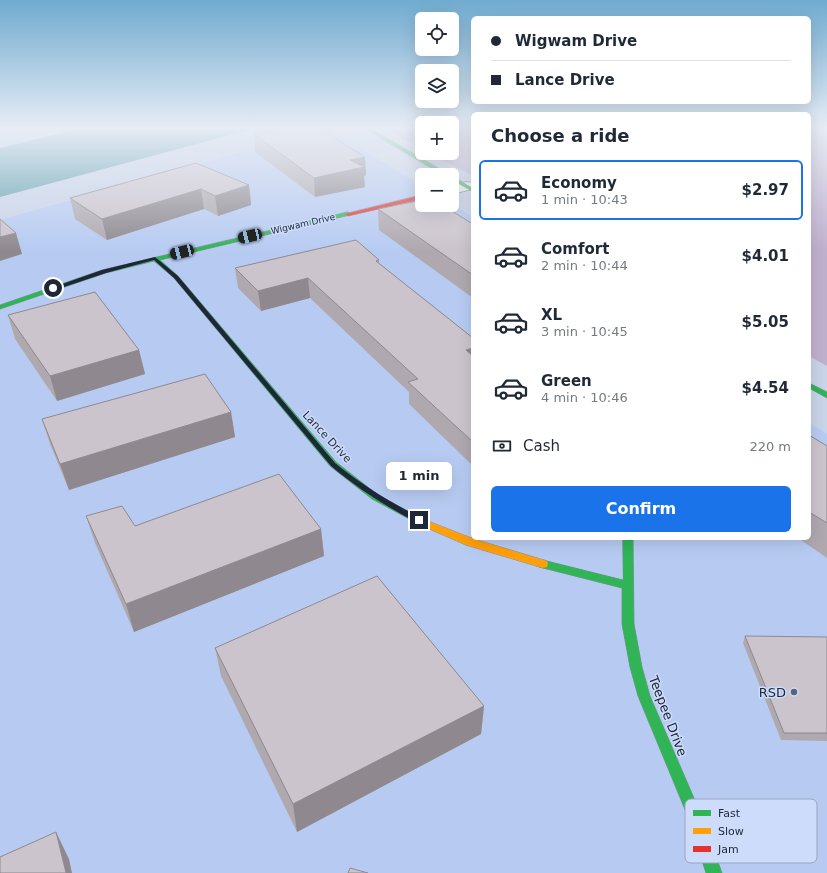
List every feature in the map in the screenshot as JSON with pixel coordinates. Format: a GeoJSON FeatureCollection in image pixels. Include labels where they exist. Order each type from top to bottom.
{"type":"FeatureCollection","features":[{"type":"Feature","properties":{"kind":"street"},"geometry":{"type":"LineString","coordinates":[[459,182],[470,188]]}},
{"type":"Feature","properties":{"kind":"street"},"geometry":{"type":"LineString","coordinates":[[459,189],[470,188]]}},
{"type":"Feature","properties":{"kind":"street","name":"Wigwam Drive"},"geometry":{"type":"LineString","coordinates":[[0,307],[104,272],[415,199]]}},
{"type":"Feature","properties":{"kind":"street","name":"Lance Drive"},"geometry":{"type":"LineString","coordinates":[[155,259],[176,277],[333,464],[355,483],[382,501],[431,526],[495,550],[626,585]]}},
{"type":"Feature","properties":{"kind":"street"},"geometry":{"type":"LineString","coordinates":[[811,386],[827,395]]}},
{"type":"Feature","properties":{"kind":"street","name":"Teepee Drive"},"geometry":{"type":"LineString","coordinates":[[628,540],[626,585],[628,624],[635,663],[644,696],[688,799]]}},
{"type":"Feature","properties":{"kind":"street","name":"Teepee Drive"},"geometry":{"type":"LineString","coordinates":[[711,863],[714,873]]}},
{"type":"Feature","properties":{"kind":"shaded area"},"geometry":{"type":"Polygon","coordinates":[[[0,169],[105,169],[0,197],[0,169]]]}},
{"type":"Feature","properties":{"kind":"shaded area"},"geometry":{"type":"Polygon","coordinates":[[[182,169],[394,169],[415,182],[415,212],[459,212],[459,208],[471,216],[471,540],[811,540],[811,424],[827,434],[827,873],[0,873],[0,220],[182,169]]]}},
{"type":"Feature","properties":{"kind":"shaded area"},"geometry":{"type":"Polygon","coordinates":[[[459,169],[471,169],[471,175],[459,169]]]}},
{"type":"Feature","properties":{"kind":"shaded area"},"geometry":{"type":"Polygon","coordinates":[[[811,169],[827,169],[827,366],[811,357],[811,169]]]}},
{"type":"Feature","properties":{"kind":"building"},"geometry":{"type":"Polygon","coordinates":[[[175,169],[210,169],[249,185],[215,196],[201,189],[102,219],[70,198],[175,169]]]}},
{"type":"Feature","properties":{"kind":"building"},"geometry":{"type":"Polygon","coordinates":[[[301,169],[356,169],[314,178],[301,169]]]}},
{"type":"Feature","properties":{"kind":"building"},"geometry":{"type":"Polygon","coordinates":[[[415,201],[415,212],[453,212],[471,223],[471,274],[378,209],[415,201]]]}},
{"type":"Feature","properties":{"kind":"building"},"geometry":{"type":"Polygon","coordinates":[[[0,219],[16,233],[0,237],[0,219]]]}},
{"type":"Feature","properties":{"kind":"building"},"geometry":{"type":"Polygon","coordinates":[[[356,240],[379,260],[376,261],[471,336],[471,349],[466,350],[471,354],[471,440],[408,382],[418,379],[308,278],[258,291],[235,268],[356,240]]]}},
{"type":"Feature","properties":{"kind":"building"},"geometry":{"type":"Polygon","coordinates":[[[95,292],[139,350],[50,376],[8,315],[95,292]]]}},
{"type":"Feature","properties":{"kind":"building"},"geometry":{"type":"Polygon","coordinates":[[[205,374],[231,412],[60,464],[42,419],[205,374]]]}},
{"type":"Feature","properties":{"kind":"building"},"geometry":{"type":"Polygon","coordinates":[[[811,436],[827,446],[827,523],[811,513],[811,436]]]}},
{"type":"Feature","properties":{"kind":"building"},"geometry":{"type":"Polygon","coordinates":[[[279,474],[321,529],[126,604],[86,516],[122,506],[135,526],[279,474]]]}},
{"type":"Feature","properties":{"kind":"building"},"geometry":{"type":"Polygon","coordinates":[[[377,576],[484,706],[293,804],[215,648],[377,576]]]}},
{"type":"Feature","properties":{"kind":"building","name":"RSD"},"geometry":{"type":"Polygon","coordinates":[[[745,636],[827,637],[827,733],[784,733],[745,636]]]}},
{"type":"Feature","properties":{"kind":"building"},"geometry":{"type":"Polygon","coordinates":[[[56,832],[66,873],[0,873],[0,857],[56,832]]]}},
{"type":"Feature","properties":{"kind":"building"},"geometry":{"type":"Polygon","coordinates":[[[350,868],[368,873],[348,873],[350,868]]]}},
{"type":"Feature","properties":{"kind":"traffic: fast"},"geometry":{"type":"LineString","coordinates":[[459,182],[471,189]]}},
{"type":"Feature","properties":{"kind":"traffic: fast"},"geometry":{"type":"LineString","coordinates":[[0,307],[104,271],[348,214]]}},
{"type":"Feature","properties":{"kind":"traffic: fast"},"geometry":{"type":"LineString","coordinates":[[155,259],[176,277],[333,464],[375,497],[415,519]]}},
{"type":"Feature","properties":{"kind":"traffic: fast"},"geometry":{"type":"LineString","coordinates":[[811,386],[827,395]]}},
{"type":"Feature","properties":{"kind":"traffic: fast"},"geometry":{"type":"LineString","coordinates":[[628,540],[628,624],[636,667],[644,696],[688,799]]}},
{"type":"Feature","properties":{"kind":"traffic: fast"},"geometry":{"type":"LineString","coordinates":[[543,564],[626,585]]}},
{"type":"Feature","properties":{"kind":"traffic: fast"},"geometry":{"type":"LineString","coordinates":[[711,863],[714,873]]}},
{"type":"Feature","properties":{"kind":"traffic: slow"},"geometry":{"type":"LineString","coordinates":[[415,519],[470,542],[543,564]]}},
{"type":"Feature","properties":{"kind":"traffic: jam"},"geometry":{"type":"LineString","coordinates":[[348,214],[415,199]]}},
{"type":"Feature","properties":{"kind":"place","name":"RSD"},"geometry":{"type":"Point","coordinates":[794,692]}},
{"type":"Feature","properties":{"kind":"route"},"geometry":{"type":"LineString","coordinates":[[53,288],[104,272],[155,259],[176,277],[295,421],[333,464],[355,483],[382,501],[419,520]]}}]}
